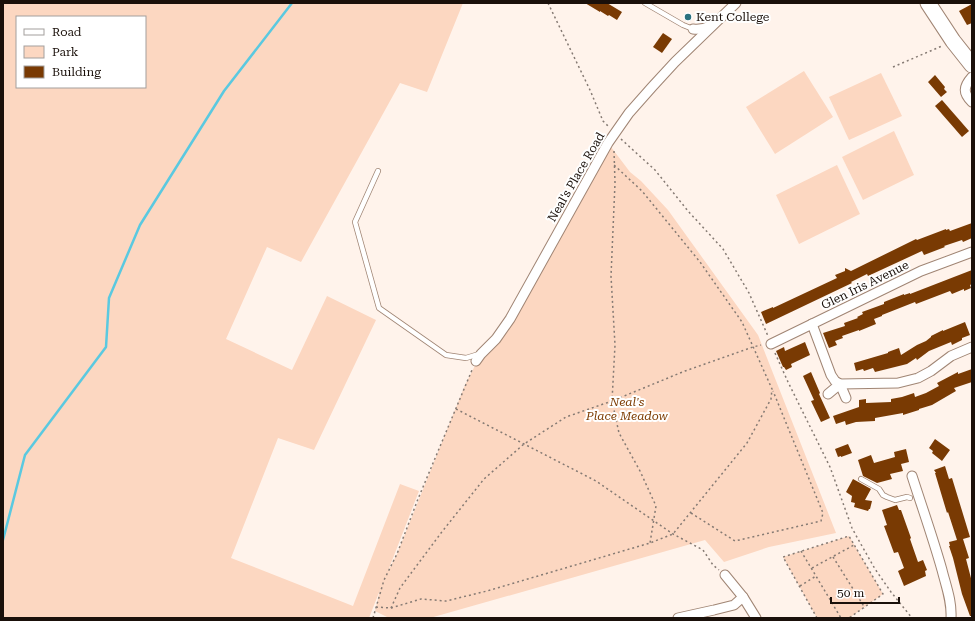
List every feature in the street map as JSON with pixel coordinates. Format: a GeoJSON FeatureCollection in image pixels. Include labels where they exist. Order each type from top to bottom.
{"type":"FeatureCollection","features":[{"type":"Feature","properties":{"kind":"main road"},"geometry":{"type":"LineString","coordinates":[[928,3],[953,41],[968,58]]}},
{"type":"Feature","properties":{"kind":"street","name":"Neal's Place Road"},"geometry":{"type":"LineString","coordinates":[[478,357],[496,339],[510,319],[608,143],[629,113],[675,62],[736,3]]}},
{"type":"Feature","properties":{"kind":"street","name":"Neal's Place Road"},"geometry":{"type":"LineString","coordinates":[[693,29],[700,30],[718,21]]}},
{"type":"Feature","properties":{"kind":"street"},"geometry":{"type":"LineString","coordinates":[[972,77],[965,87],[966,94],[972,102]]}},
{"type":"Feature","properties":{"kind":"street","name":"Glen Iris Avenue"},"geometry":{"type":"LineString","coordinates":[[771,344],[921,271],[972,252]]}},
{"type":"Feature","properties":{"kind":"street"},"geometry":{"type":"LineString","coordinates":[[812,324],[831,375],[835,382],[840,384],[898,383],[918,378],[931,371],[951,356],[972,347]]}},
{"type":"Feature","properties":{"kind":"street"},"geometry":{"type":"LineString","coordinates":[[828,394],[840,384]]}},
{"type":"Feature","properties":{"kind":"street"},"geometry":{"type":"LineString","coordinates":[[840,384],[846,398]]}},
{"type":"Feature","properties":{"kind":"street"},"geometry":{"type":"LineString","coordinates":[[912,476],[914,496],[935,544],[948,590],[951,618]]}},
{"type":"Feature","properties":{"kind":"street"},"geometry":{"type":"LineString","coordinates":[[725,575],[756,618]]}},
{"type":"Feature","properties":{"kind":"street"},"geometry":{"type":"LineString","coordinates":[[678,618],[734,605],[743,598]]}},
{"type":"Feature","properties":{"kind":"lane","name":"Neal's Place Road"},"geometry":{"type":"LineString","coordinates":[[645,3],[683,25],[693,29]]}},
{"type":"Feature","properties":{"kind":"lane"},"geometry":{"type":"LineString","coordinates":[[378,172],[355,222],[379,308],[446,355],[466,358],[478,357]]}},
{"type":"Feature","properties":{"kind":"lane"},"geometry":{"type":"LineString","coordinates":[[861,479],[879,489],[883,495],[895,500],[914,496]]}},
{"type":"Feature","properties":{"kind":"path"},"geometry":{"type":"LineString","coordinates":[[548,3],[603,120],[615,134],[655,170],[688,211],[723,249],[749,293],[791,389],[830,467],[852,528],[875,569],[912,618]]}},
{"type":"Feature","properties":{"kind":"path"},"geometry":{"type":"LineString","coordinates":[[893,67],[953,41]]}},
{"type":"Feature","properties":{"kind":"path"},"geometry":{"type":"LineString","coordinates":[[615,134],[615,183],[611,276],[615,345],[612,401],[619,433],[640,471],[656,506],[650,542]]}},
{"type":"Feature","properties":{"kind":"path"},"geometry":{"type":"LineString","coordinates":[[614,165],[642,191],[700,262],[742,322],[823,513],[821,521],[735,541],[691,513]]}},
{"type":"Feature","properties":{"kind":"path"},"geometry":{"type":"LineString","coordinates":[[391,608],[400,588],[479,485],[524,444],[566,417],[612,401],[685,371],[753,347]]}},
{"type":"Feature","properties":{"kind":"path"},"geometry":{"type":"LineString","coordinates":[[373,618],[384,580],[397,554],[418,499],[478,357]]}},
{"type":"Feature","properties":{"kind":"path"},"geometry":{"type":"LineString","coordinates":[[376,607],[391,608],[421,598],[446,600],[487,591],[674,534],[747,442],[771,399],[772,390]]}},
{"type":"Feature","properties":{"kind":"path"},"geometry":{"type":"LineString","coordinates":[[456,409],[596,481],[674,534],[703,550],[713,565],[725,575]]}},
{"type":"Feature","properties":{"kind":"path"},"geometry":{"type":"LineString","coordinates":[[817,618],[783,556],[849,536],[884,594],[849,618]]}},
{"type":"Feature","properties":{"kind":"path"},"geometry":{"type":"LineString","coordinates":[[812,568],[854,546]]}},
{"type":"Feature","properties":{"kind":"path"},"geometry":{"type":"LineString","coordinates":[[801,551],[841,618]]}},
{"type":"Feature","properties":{"kind":"path"},"geometry":{"type":"LineString","coordinates":[[833,557],[865,608]]}},
{"type":"Feature","properties":{"kind":"path"},"geometry":{"type":"LineString","coordinates":[[800,586],[816,576]]}},
{"type":"Feature","properties":{"kind":"green space","name":"Neal's Place Meadow"},"geometry":{"type":"Polygon","coordinates":[[[3,3],[463,3],[427,92],[400,83],[301,262],[267,247],[226,339],[292,370],[327,296],[376,320],[314,450],[278,438],[231,558],[353,606],[400,484],[419,491],[388,571],[397,554],[465,385],[481,354],[496,339],[608,143],[630,172],[641,181],[668,210],[758,335],[836,533],[769,547],[724,562],[705,540],[430,618],[389,618],[375,611],[380,590],[369,618],[3,618],[3,3]]]}},
{"type":"Feature","properties":{"kind":"green space"},"geometry":{"type":"Polygon","coordinates":[[[804,71],[833,117],[775,154],[746,107],[804,71]]]}},
{"type":"Feature","properties":{"kind":"green space"},"geometry":{"type":"Polygon","coordinates":[[[881,73],[902,116],[849,140],[829,97],[881,73]]]}},
{"type":"Feature","properties":{"kind":"green space"},"geometry":{"type":"Polygon","coordinates":[[[894,131],[914,175],[863,200],[842,157],[894,131]]]}},
{"type":"Feature","properties":{"kind":"green space"},"geometry":{"type":"Polygon","coordinates":[[[837,165],[860,214],[799,244],[776,195],[837,165]]]}},
{"type":"Feature","properties":{"kind":"green space"},"geometry":{"type":"Polygon","coordinates":[[[849,536],[883,594],[849,618],[817,618],[783,557],[849,536]]]}},
{"type":"Feature","properties":{"kind":"building"},"geometry":{"type":"Polygon","coordinates":[[[585,3],[607,3],[622,12],[617,20],[585,3]]]}},
{"type":"Feature","properties":{"kind":"building"},"geometry":{"type":"Polygon","coordinates":[[[972,4],[972,23],[967,25],[959,11],[972,4]]]}},
{"type":"Feature","properties":{"kind":"building"},"geometry":{"type":"Polygon","coordinates":[[[663,33],[672,39],[662,53],[653,47],[663,33]]]}},
{"type":"Feature","properties":{"kind":"building"},"geometry":{"type":"Polygon","coordinates":[[[935,75],[945,87],[944,89],[947,92],[941,97],[928,82],[935,75]]]}},
{"type":"Feature","properties":{"kind":"building"},"geometry":{"type":"Polygon","coordinates":[[[942,100],[969,131],[962,137],[935,106],[942,100]]]}},
{"type":"Feature","properties":{"kind":"building"},"geometry":{"type":"Polygon","coordinates":[[[972,223],[972,238],[963,242],[962,240],[944,246],[945,247],[924,255],[922,251],[868,276],[867,274],[851,282],[852,283],[766,324],[761,312],[773,308],[837,278],[835,275],[845,271],[845,268],[851,271],[916,239],[917,240],[946,229],[949,229],[950,231],[972,223]]]}},
{"type":"Feature","properties":{"kind":"building"},"geometry":{"type":"Polygon","coordinates":[[[972,270],[971,288],[952,294],[950,291],[916,304],[915,302],[882,315],[874,319],[876,324],[842,336],[843,338],[835,341],[837,345],[829,348],[823,333],[845,326],[844,323],[858,318],[857,317],[863,314],[862,312],[884,304],[884,302],[904,294],[910,294],[972,270]]]}},
{"type":"Feature","properties":{"kind":"building"},"geometry":{"type":"Polygon","coordinates":[[[965,322],[970,335],[962,338],[962,340],[952,345],[951,342],[929,351],[917,360],[916,358],[907,364],[875,372],[873,368],[864,371],[863,369],[856,371],[854,363],[888,353],[899,348],[901,355],[926,341],[931,336],[965,322]]]}},
{"type":"Feature","properties":{"kind":"building"},"geometry":{"type":"Polygon","coordinates":[[[805,342],[810,355],[791,364],[792,367],[786,370],[783,367],[776,351],[784,347],[785,351],[805,342]]]}},
{"type":"Feature","properties":{"kind":"building"},"geometry":{"type":"Polygon","coordinates":[[[972,369],[972,382],[954,388],[956,391],[932,405],[919,410],[903,415],[903,413],[875,418],[875,421],[856,422],[846,425],[845,421],[836,424],[833,416],[859,407],[859,400],[866,399],[866,403],[891,402],[891,399],[914,393],[915,397],[939,386],[937,383],[958,372],[958,374],[972,369]]]}},
{"type":"Feature","properties":{"kind":"building"},"geometry":{"type":"Polygon","coordinates":[[[811,372],[830,418],[821,422],[811,401],[814,400],[803,376],[811,372]]]}},
{"type":"Feature","properties":{"kind":"building"},"geometry":{"type":"Polygon","coordinates":[[[935,439],[950,450],[942,461],[932,453],[933,451],[929,448],[935,439]]]}},
{"type":"Feature","properties":{"kind":"building"},"geometry":{"type":"Polygon","coordinates":[[[848,444],[852,453],[838,457],[835,449],[848,444]]]}},
{"type":"Feature","properties":{"kind":"building"},"geometry":{"type":"Polygon","coordinates":[[[906,449],[909,462],[901,464],[903,471],[890,474],[892,479],[877,483],[863,476],[858,460],[871,455],[874,463],[895,457],[894,452],[906,449]]]}},
{"type":"Feature","properties":{"kind":"building"},"geometry":{"type":"Polygon","coordinates":[[[945,466],[949,479],[952,478],[970,537],[963,539],[969,558],[966,559],[972,582],[972,616],[970,616],[962,594],[949,546],[949,542],[957,540],[934,470],[945,466]]]}},
{"type":"Feature","properties":{"kind":"building"},"geometry":{"type":"Polygon","coordinates":[[[853,479],[871,489],[865,500],[872,501],[868,511],[854,507],[855,503],[851,502],[852,496],[846,492],[853,479]]]}},
{"type":"Feature","properties":{"kind":"building"},"geometry":{"type":"Polygon","coordinates":[[[897,505],[899,510],[901,510],[918,562],[923,560],[927,570],[925,571],[926,576],[904,586],[898,571],[904,568],[898,552],[894,553],[884,526],[887,525],[882,510],[897,505]]]}},
{"type":"Feature","properties":{"kind":"waterway"},"geometry":{"type":"LineString","coordinates":[[3,540],[25,455],[106,347],[109,298],[140,225],[224,91],[292,3]]}},
{"type":"Feature","properties":{"kind":"place","name":"Kent College"},"geometry":{"type":"Point","coordinates":[688,17]}}]}
